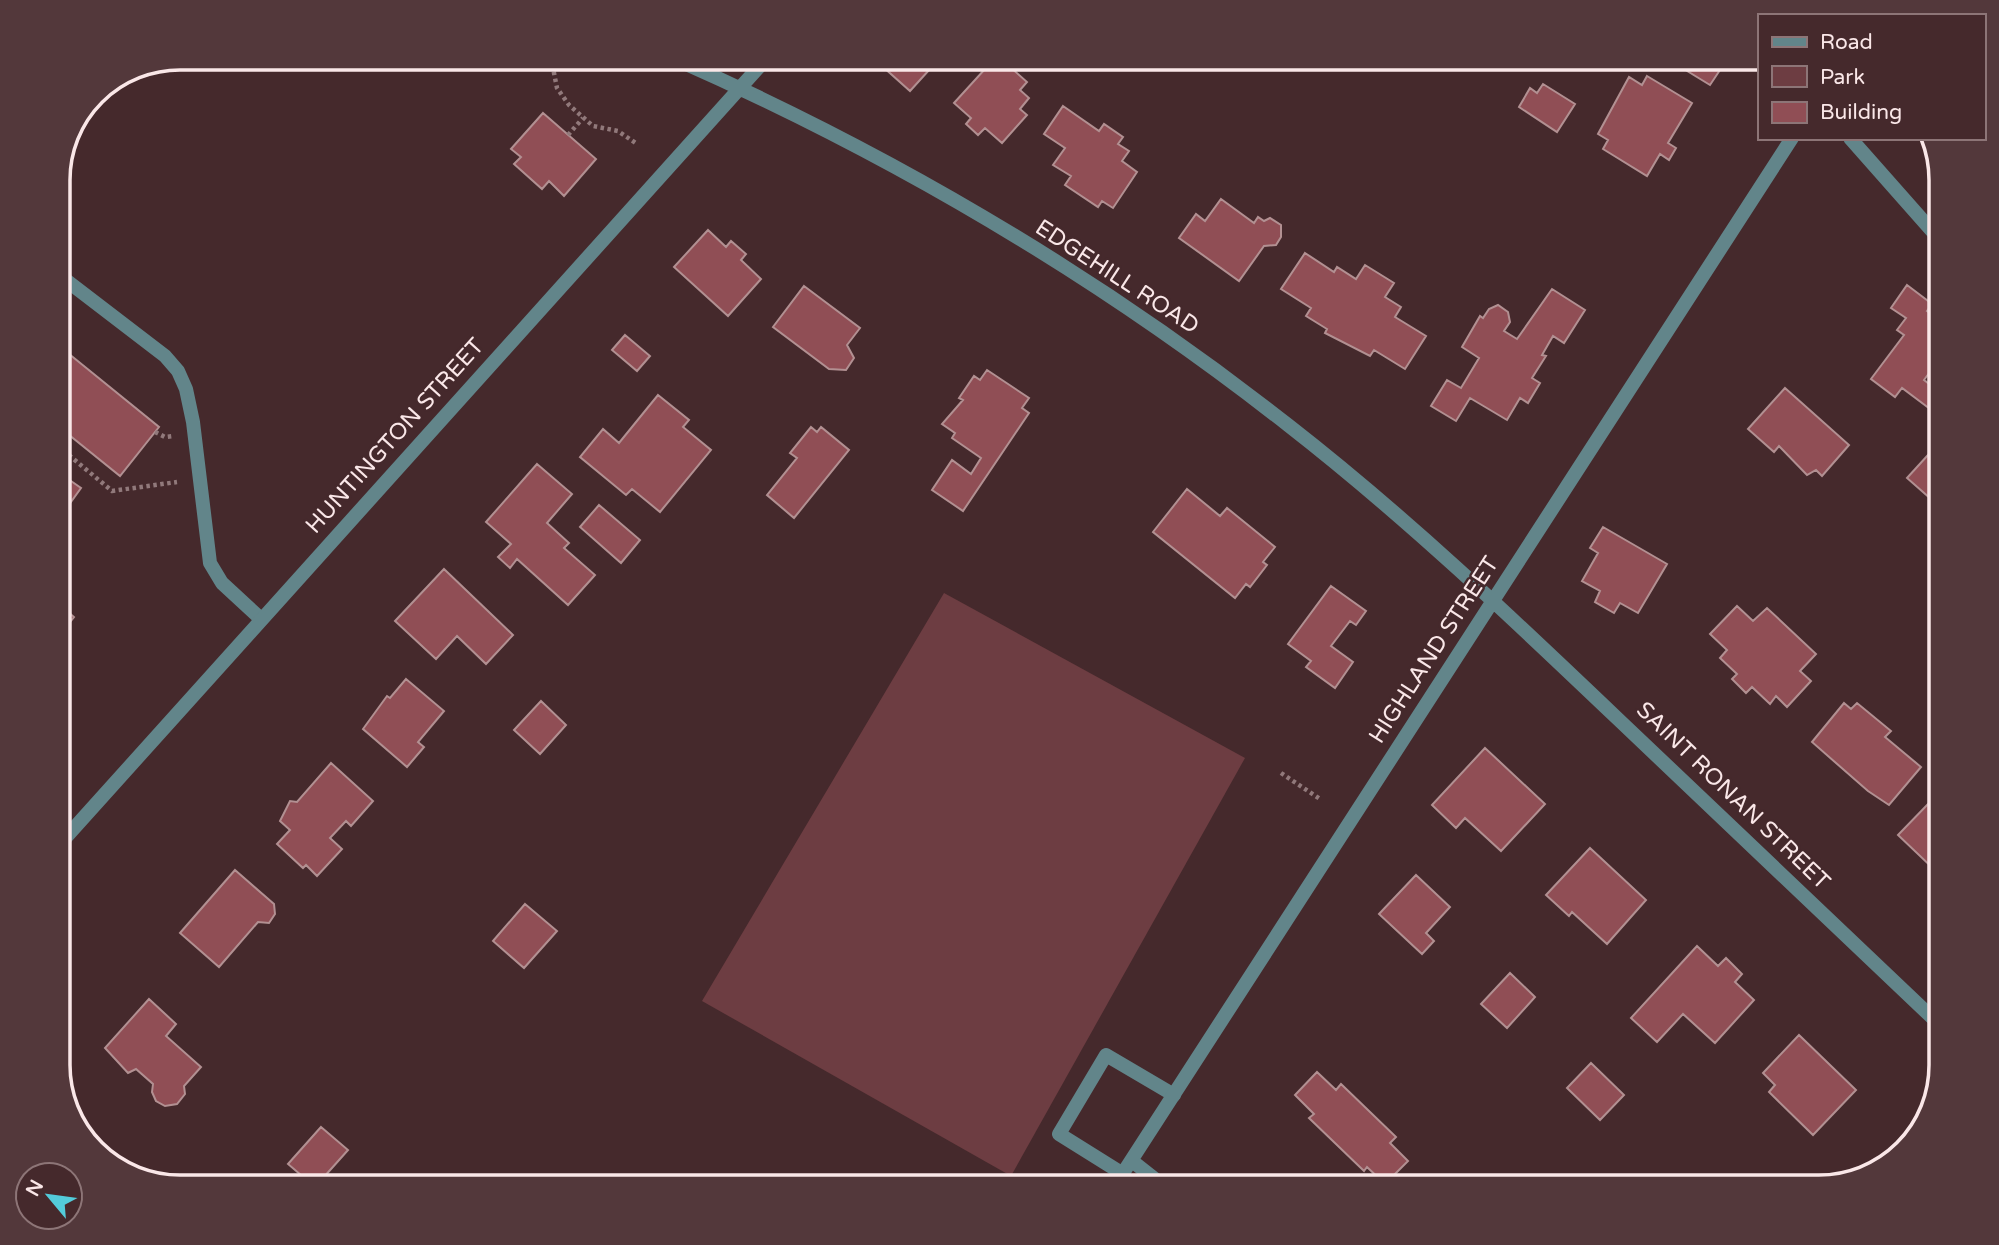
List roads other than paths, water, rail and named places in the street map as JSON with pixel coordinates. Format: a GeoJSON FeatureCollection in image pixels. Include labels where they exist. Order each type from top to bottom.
{"type":"FeatureCollection","features":[{"type":"Feature","properties":{"kind":"street","name":"EDGEHILL ROAD"},"geometry":{"type":"LineString","coordinates":[[699,70],[951,199],[1136,313],[1285,422],[1353,476],[1493,601]]}},
{"type":"Feature","properties":{"kind":"street","name":"HUNTINGTON STREET"},"geometry":{"type":"LineString","coordinates":[[70,829],[756,70]]}},
{"type":"Feature","properties":{"kind":"street","name":"HIGHLAND STREET"},"geometry":{"type":"LineString","coordinates":[[1123,1174],[1791,140]]}},
{"type":"Feature","properties":{"kind":"street"},"geometry":{"type":"LineString","coordinates":[[1852,140],[1929,227]]}},
{"type":"Feature","properties":{"kind":"street"},"geometry":{"type":"LineString","coordinates":[[70,283],[165,356],[178,371],[186,389],[193,422],[210,563],[222,583],[261,619]]}},
{"type":"Feature","properties":{"kind":"street","name":"SAINT RONAN STREET"},"geometry":{"type":"LineString","coordinates":[[1493,601],[1929,1015]]}},
{"type":"Feature","properties":{"kind":"street"},"geometry":{"type":"LineString","coordinates":[[1123,1174],[1059,1135],[1106,1055],[1174,1095]]}},
{"type":"Feature","properties":{"kind":"street"},"geometry":{"type":"LineString","coordinates":[[1132,1161],[1150,1175]]}}]}
